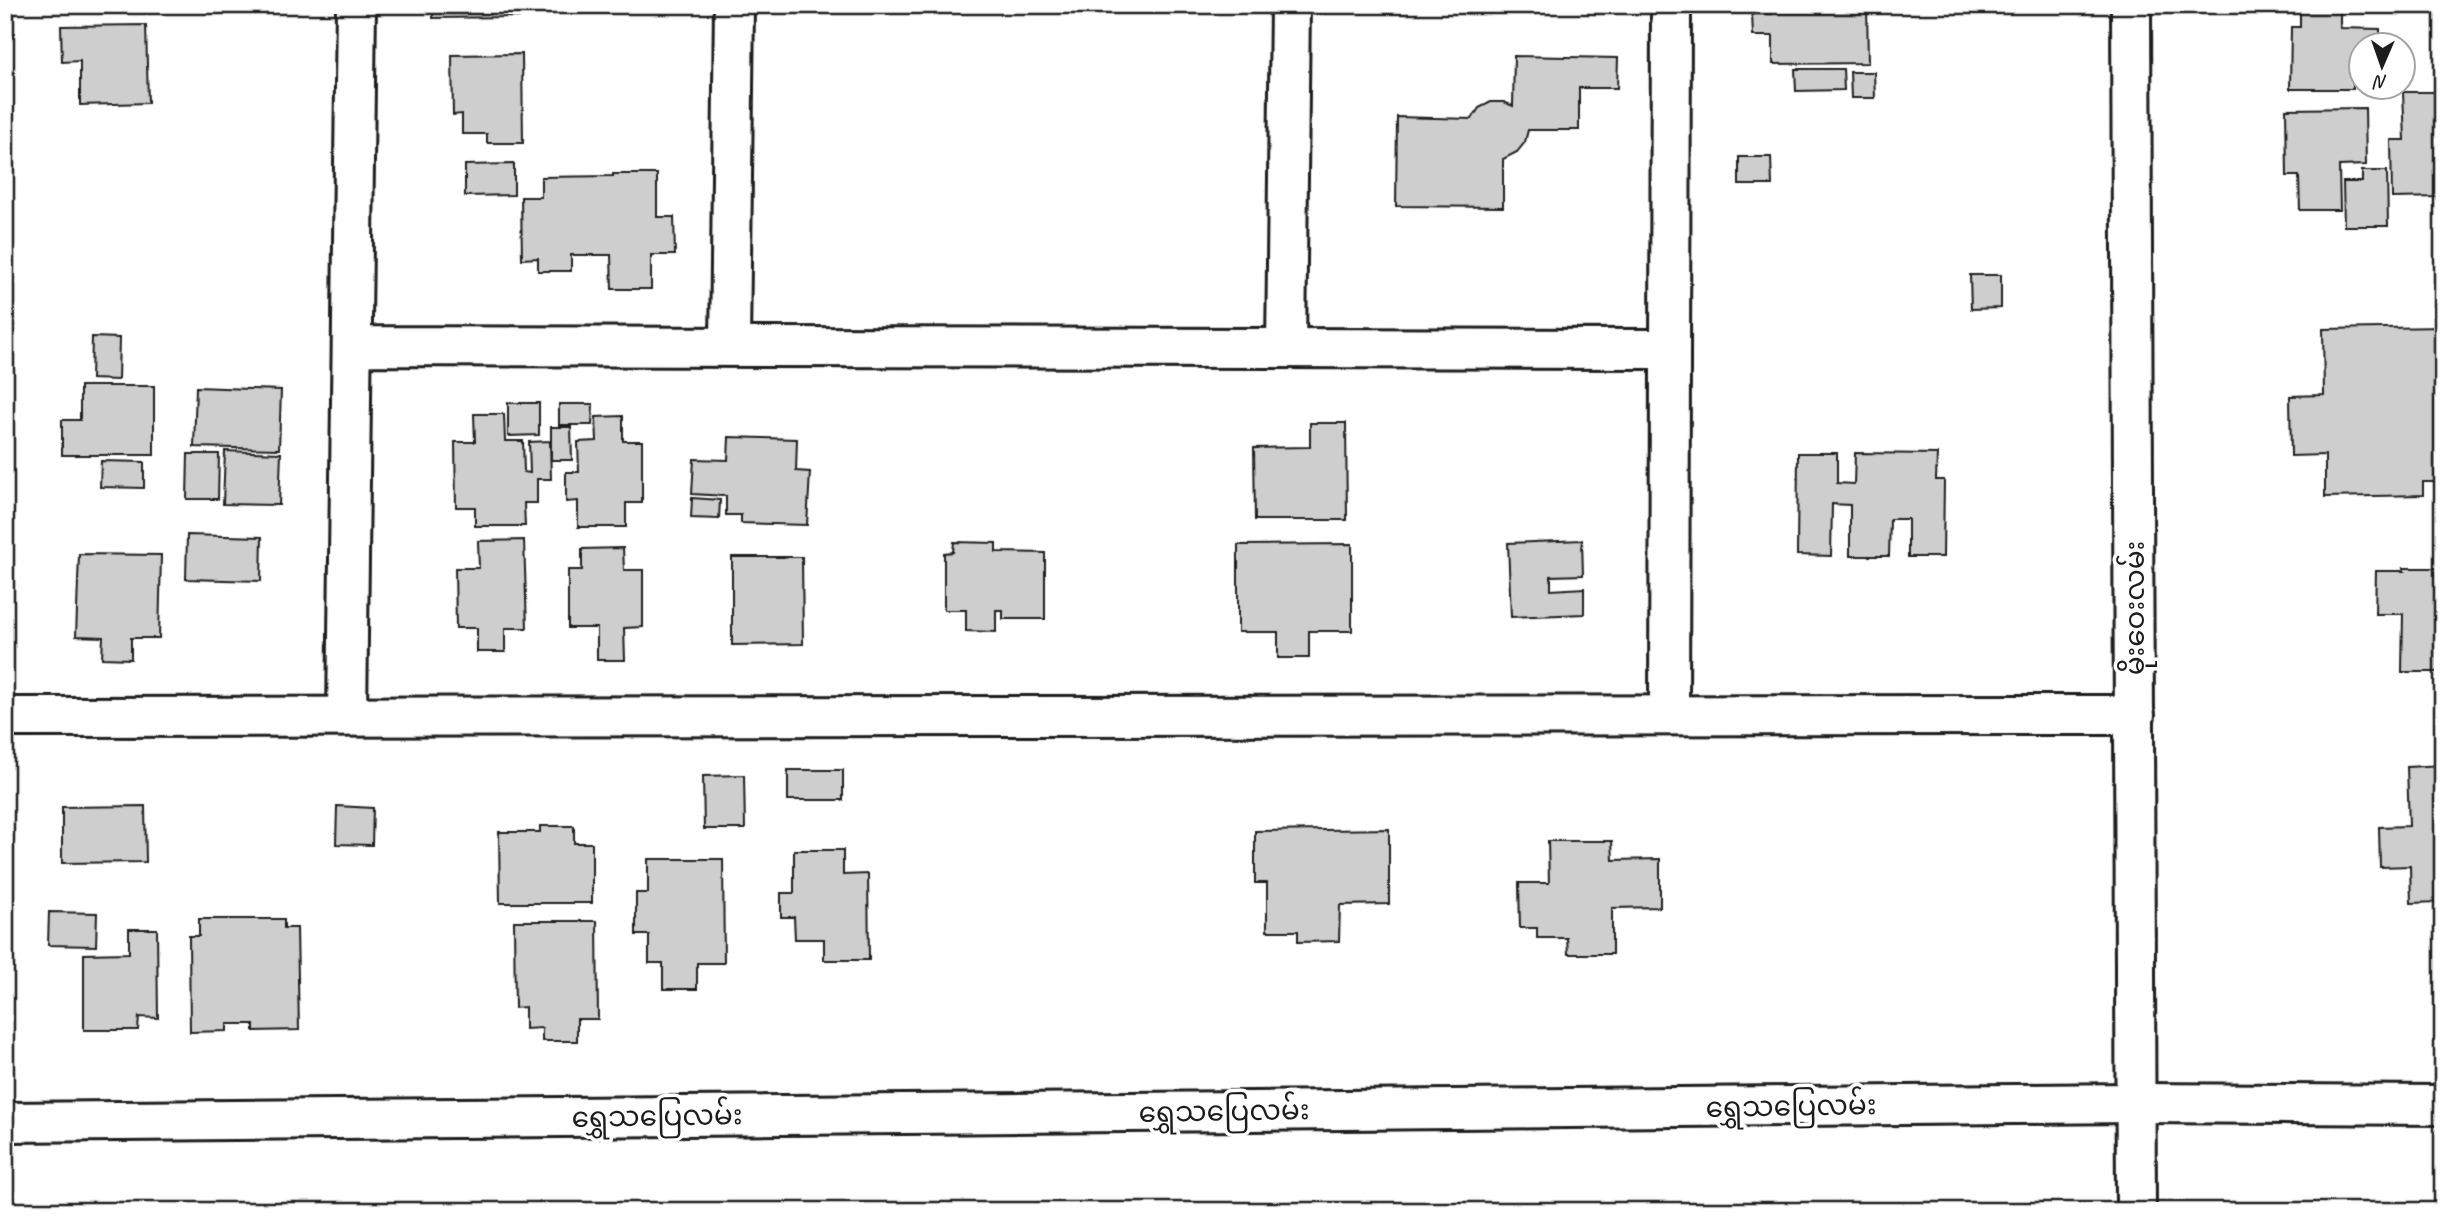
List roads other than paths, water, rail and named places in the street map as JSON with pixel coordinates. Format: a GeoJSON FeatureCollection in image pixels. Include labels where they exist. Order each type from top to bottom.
{"type":"FeatureCollection","features":[{"type":"Feature","properties":{"kind":"street"},"geometry":{"type":"LineString","coordinates":[[347,716],[356,5]]}},
{"type":"Feature","properties":{"kind":"street"},"geometry":{"type":"LineString","coordinates":[[730,347],[734,5]]}},
{"type":"Feature","properties":{"kind":"street"},"geometry":{"type":"LineString","coordinates":[[1286,348],[1290,5]]}},
{"type":"Feature","properties":{"kind":"street"},"geometry":{"type":"LineString","coordinates":[[1669,715],[1671,5]]}},
{"type":"Feature","properties":{"kind":"street","name":"မိုးဝေးလမ်း"},"geometry":{"type":"LineString","coordinates":[[2131,5],[2136,1211]]}},
{"type":"Feature","properties":{"kind":"street"},"geometry":{"type":"LineString","coordinates":[[352,346],[1670,349]]}},
{"type":"Feature","properties":{"kind":"street"},"geometry":{"type":"LineString","coordinates":[[5,717],[2135,715]]}},
{"type":"Feature","properties":{"kind":"street","name":"ရွှေသပြေလမ်း"},"geometry":{"type":"LineString","coordinates":[[5,1122],[2136,1103],[2443,1105]]}}]}
